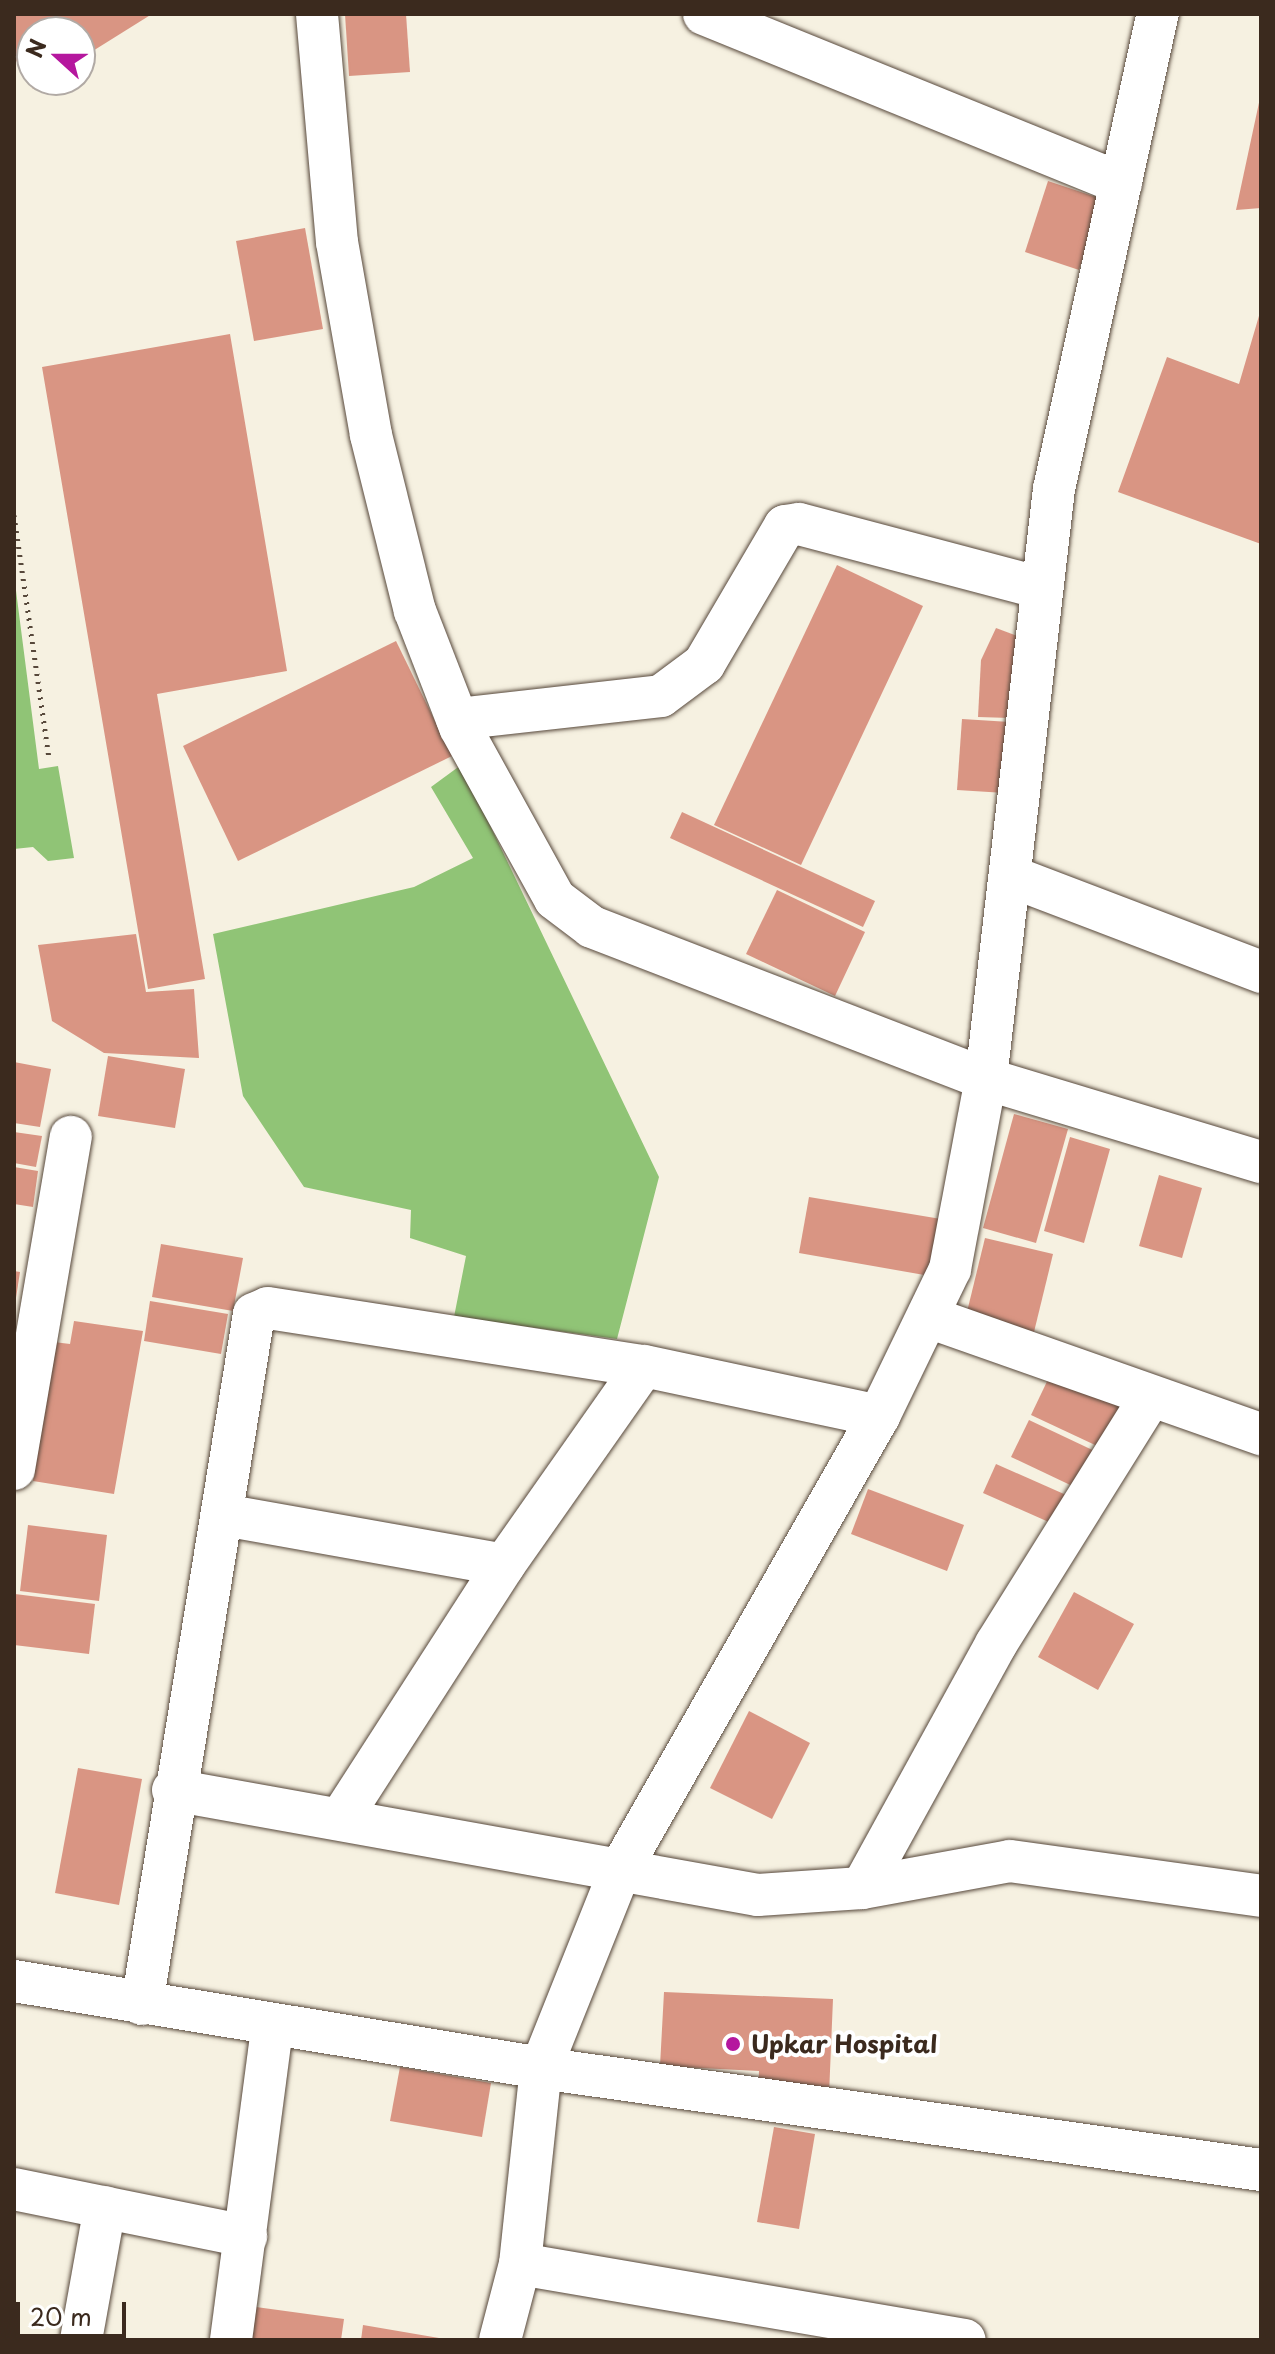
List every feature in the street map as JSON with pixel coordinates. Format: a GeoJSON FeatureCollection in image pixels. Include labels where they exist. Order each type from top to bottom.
{"type":"FeatureCollection","features":[{"type":"Feature","properties":{"kind":"street"},"geometry":{"type":"LineString","coordinates":[[317,14],[337,242],[371,435],[415,611],[457,719],[555,899],[592,927],[986,1079],[1261,1162]]}},
{"type":"Feature","properties":{"kind":"street"},"geometry":{"type":"LineString","coordinates":[[704,14],[1121,183]]}},
{"type":"Feature","properties":{"kind":"street"},"geometry":{"type":"LineString","coordinates":[[500,2340],[520,2264],[541,2068],[620,1870],[879,1416],[931,1318],[950,1269],[986,1079],[1054,489],[1158,14]]}},
{"type":"Feature","properties":{"kind":"street"},"geometry":{"type":"LineString","coordinates":[[457,719],[661,696],[704,664],[785,526],[799,524],[1042,588]]}},
{"type":"Feature","properties":{"kind":"street"},"geometry":{"type":"LineString","coordinates":[[1010,876],[1261,972]]}},
{"type":"Feature","properties":{"kind":"street"},"geometry":{"type":"LineString","coordinates":[[14,1469],[71,1137]]}},
{"type":"Feature","properties":{"kind":"street"},"geometry":{"type":"LineString","coordinates":[[142,2004],[173,1790],[224,1515],[247,1334],[261,1310],[644,1366],[879,1416]]}},
{"type":"Feature","properties":{"kind":"street"},"geometry":{"type":"LineString","coordinates":[[931,1318],[1261,1434]]}},
{"type":"Feature","properties":{"kind":"street"},"geometry":{"type":"LineString","coordinates":[[343,1815],[504,1565],[644,1366]]}},
{"type":"Feature","properties":{"kind":"street"},"geometry":{"type":"LineString","coordinates":[[862,1888],[996,1644],[1151,1396]]}},
{"type":"Feature","properties":{"kind":"street"},"geometry":{"type":"LineString","coordinates":[[224,1515],[504,1565]]}},
{"type":"Feature","properties":{"kind":"street"},"geometry":{"type":"LineString","coordinates":[[173,1790],[343,1815],[758,1895],[862,1888],[1010,1861],[1261,1896]]}},
{"type":"Feature","properties":{"kind":"street"},"geometry":{"type":"LineString","coordinates":[[14,1981],[272,2027],[541,2068],[1261,2170]]}},
{"type":"Feature","properties":{"kind":"street"},"geometry":{"type":"LineString","coordinates":[[231,2340],[272,2027]]}},
{"type":"Feature","properties":{"kind":"street"},"geometry":{"type":"LineString","coordinates":[[14,2189],[246,2236]]}},
{"type":"Feature","properties":{"kind":"street"},"geometry":{"type":"LineString","coordinates":[[81,2340],[105,2207]]}},
{"type":"Feature","properties":{"kind":"street"},"geometry":{"type":"LineString","coordinates":[[520,2264],[965,2340]]}},
{"type":"Feature","properties":{"kind":"path"},"geometry":{"type":"LineString","coordinates":[[14,515],[49,759]]}},
{"type":"Feature","properties":{"kind":"green space"},"geometry":{"type":"Polygon","coordinates":[[[14,575],[39,769],[58,766],[74,858],[48,861],[33,847],[14,849],[14,575]]]}},
{"type":"Feature","properties":{"kind":"green space"},"geometry":{"type":"Polygon","coordinates":[[[461,765],[659,1177],[617,1339],[454,1317],[466,1256],[410,1238],[411,1210],[304,1187],[243,1096],[213,934],[414,887],[473,858],[431,787],[461,765]]]}},
{"type":"Feature","properties":{"kind":"building"},"geometry":{"type":"Polygon","coordinates":[[[14,14],[152,14],[96,49],[96,16],[16,16],[16,60],[14,14]]]}},
{"type":"Feature","properties":{"kind":"building"},"geometry":{"type":"Polygon","coordinates":[[[345,14],[406,14],[410,72],[349,76],[345,14]]]}},
{"type":"Feature","properties":{"kind":"building"},"geometry":{"type":"Polygon","coordinates":[[[1260,98],[1261,208],[1236,210],[1260,98]]]}},
{"type":"Feature","properties":{"kind":"building"},"geometry":{"type":"Polygon","coordinates":[[[1048,181],[1102,199],[1079,270],[1025,252],[1048,181]]]}},
{"type":"Feature","properties":{"kind":"building"},"geometry":{"type":"Polygon","coordinates":[[[305,228],[323,329],[254,341],[236,241],[305,228]]]}},
{"type":"Feature","properties":{"kind":"building"},"geometry":{"type":"Polygon","coordinates":[[[1261,309],[1261,544],[1118,492],[1167,357],[1239,384],[1261,309]]]}},
{"type":"Feature","properties":{"kind":"building"},"geometry":{"type":"Polygon","coordinates":[[[230,334],[287,671],[157,694],[205,979],[148,989],[42,367],[230,334]]]}},
{"type":"Feature","properties":{"kind":"building"},"geometry":{"type":"Polygon","coordinates":[[[837,565],[923,606],[801,865],[714,825],[837,565]]]}},
{"type":"Feature","properties":{"kind":"building"},"geometry":{"type":"Polygon","coordinates":[[[996,628],[1025,639],[1010,718],[978,717],[981,660],[996,628]]]}},
{"type":"Feature","properties":{"kind":"building"},"geometry":{"type":"Polygon","coordinates":[[[396,641],[452,756],[238,861],[183,746],[396,641]]]}},
{"type":"Feature","properties":{"kind":"building"},"geometry":{"type":"Polygon","coordinates":[[[962,719],[1010,722],[1005,793],[957,790],[962,719]]]}},
{"type":"Feature","properties":{"kind":"building"},"geometry":{"type":"Polygon","coordinates":[[[682,812],[875,901],[863,927],[670,838],[682,812]]]}},
{"type":"Feature","properties":{"kind":"building"},"geometry":{"type":"Polygon","coordinates":[[[777,890],[865,932],[835,996],[746,954],[777,890]]]}},
{"type":"Feature","properties":{"kind":"building"},"geometry":{"type":"Polygon","coordinates":[[[136,934],[146,992],[194,989],[199,1058],[104,1053],[52,1021],[38,945],[136,934]]]}},
{"type":"Feature","properties":{"kind":"building"},"geometry":{"type":"Polygon","coordinates":[[[108,1056],[185,1069],[175,1128],[98,1116],[108,1056]]]}},
{"type":"Feature","properties":{"kind":"building"},"geometry":{"type":"Polygon","coordinates":[[[14,1062],[51,1069],[40,1127],[14,1123],[14,1062]]]}},
{"type":"Feature","properties":{"kind":"building"},"geometry":{"type":"Polygon","coordinates":[[[1014,1114],[1068,1129],[1036,1243],[983,1228],[1014,1114]]]}},
{"type":"Feature","properties":{"kind":"building"},"geometry":{"type":"Polygon","coordinates":[[[14,1132],[42,1136],[36,1167],[14,1163],[14,1132]]]}},
{"type":"Feature","properties":{"kind":"building"},"geometry":{"type":"Polygon","coordinates":[[[1070,1137],[1110,1149],[1084,1243],[1044,1231],[1070,1137]]]}},
{"type":"Feature","properties":{"kind":"building"},"geometry":{"type":"Polygon","coordinates":[[[14,1167],[38,1171],[33,1207],[14,1204],[14,1167]]]}},
{"type":"Feature","properties":{"kind":"building"},"geometry":{"type":"Polygon","coordinates":[[[1159,1175],[1202,1188],[1182,1258],[1139,1246],[1159,1175]]]}},
{"type":"Feature","properties":{"kind":"building"},"geometry":{"type":"Polygon","coordinates":[[[809,1197],[941,1219],[930,1276],[799,1253],[809,1197]]]}},
{"type":"Feature","properties":{"kind":"building"},"geometry":{"type":"Polygon","coordinates":[[[985,1238],[1053,1254],[1034,1332],[966,1316],[985,1238]]]}},
{"type":"Feature","properties":{"kind":"building"},"geometry":{"type":"Polygon","coordinates":[[[161,1244],[243,1258],[233,1311],[152,1297],[161,1244]]]}},
{"type":"Feature","properties":{"kind":"building"},"geometry":{"type":"Polygon","coordinates":[[[14,1271],[20,1272],[16,1298],[14,1297],[14,1271]]]}},
{"type":"Feature","properties":{"kind":"building"},"geometry":{"type":"Polygon","coordinates":[[[150,1301],[228,1314],[221,1354],[144,1341],[150,1301]]]}},
{"type":"Feature","properties":{"kind":"building"},"geometry":{"type":"Polygon","coordinates":[[[74,1321],[143,1331],[114,1494],[33,1481],[54,1342],[70,1344],[74,1321]]]}},
{"type":"Feature","properties":{"kind":"building"},"geometry":{"type":"Polygon","coordinates":[[[1052,1371],[1130,1408],[1110,1452],[1031,1415],[1052,1371]]]}},
{"type":"Feature","properties":{"kind":"building"},"geometry":{"type":"Polygon","coordinates":[[[1029,1420],[1103,1455],[1085,1492],[1011,1457],[1029,1420]]]}},
{"type":"Feature","properties":{"kind":"building"},"geometry":{"type":"Polygon","coordinates":[[[996,1464],[1073,1498],[1060,1527],[983,1493],[996,1464]]]}},
{"type":"Feature","properties":{"kind":"building"},"geometry":{"type":"Polygon","coordinates":[[[868,1489],[964,1525],[947,1571],[851,1534],[868,1489]]]}},
{"type":"Feature","properties":{"kind":"building"},"geometry":{"type":"Polygon","coordinates":[[[28,1525],[107,1535],[99,1601],[20,1591],[28,1525]]]}},
{"type":"Feature","properties":{"kind":"building"},"geometry":{"type":"Polygon","coordinates":[[[1074,1592],[1134,1624],[1098,1690],[1038,1657],[1074,1592]]]}},
{"type":"Feature","properties":{"kind":"building"},"geometry":{"type":"Polygon","coordinates":[[[15,1594],[95,1604],[89,1654],[14,1645],[15,1594]]]}},
{"type":"Feature","properties":{"kind":"building"},"geometry":{"type":"Polygon","coordinates":[[[749,1711],[810,1743],[772,1819],[710,1788],[749,1711]]]}},
{"type":"Feature","properties":{"kind":"building"},"geometry":{"type":"Polygon","coordinates":[[[78,1768],[142,1779],[119,1905],[55,1893],[78,1768]]]}},
{"type":"Feature","properties":{"kind":"building"},"geometry":{"type":"Polygon","coordinates":[[[664,1992],[833,1999],[829,2095],[758,2092],[759,2071],[660,2066],[664,1992]]]}},
{"type":"Feature","properties":{"kind":"building"},"geometry":{"type":"Polygon","coordinates":[[[400,2067],[491,2083],[482,2137],[390,2121],[400,2067]]]}},
{"type":"Feature","properties":{"kind":"building"},"geometry":{"type":"Polygon","coordinates":[[[774,2127],[815,2134],[799,2229],[757,2222],[774,2127]]]}},
{"type":"Feature","properties":{"kind":"building"},"geometry":{"type":"Polygon","coordinates":[[[256,2307],[344,2319],[341,2340],[251,2340],[256,2307]]]}},
{"type":"Feature","properties":{"kind":"building"},"geometry":{"type":"Polygon","coordinates":[[[363,2325],[439,2338],[439,2340],[361,2340],[363,2325]]]}},
{"type":"Feature","properties":{"kind":"place","name":"Upkar Hospital"},"geometry":{"type":"Point","coordinates":[733,2044]}}]}
